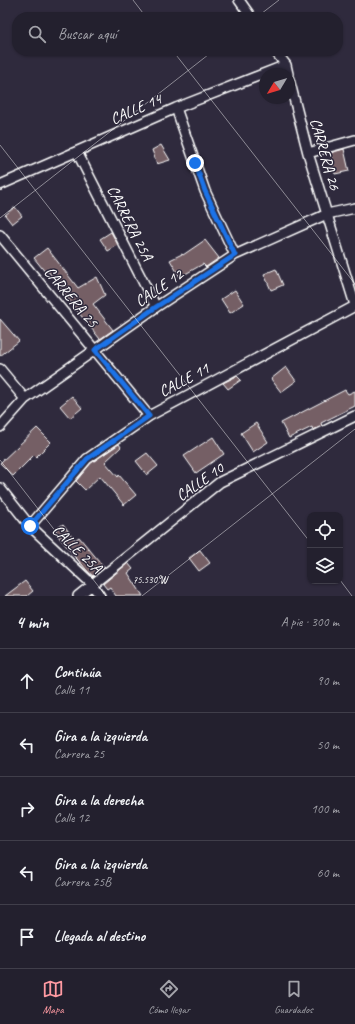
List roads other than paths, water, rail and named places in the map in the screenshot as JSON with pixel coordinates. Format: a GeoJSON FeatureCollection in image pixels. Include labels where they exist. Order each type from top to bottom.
{"type":"FeatureCollection","features":[{"type":"Feature","properties":{"kind":"street"},"geometry":{"type":"LineString","coordinates":[[239,0],[247,12]]}},
{"type":"Feature","properties":{"kind":"street"},"geometry":{"type":"LineString","coordinates":[[278,56],[286,68]]}},
{"type":"Feature","properties":{"kind":"street","name":"CALLE 14"},"geometry":{"type":"LineString","coordinates":[[0,185],[176,108],[259,80]]}},
{"type":"Feature","properties":{"kind":"street","name":"CARRERA 26"},"geometry":{"type":"LineString","coordinates":[[295,102],[308,153],[355,305]]}},
{"type":"Feature","properties":{"kind":"street"},"geometry":{"type":"LineString","coordinates":[[176,108],[205,191],[235,255]]}},
{"type":"Feature","properties":{"kind":"street"},"geometry":{"type":"LineString","coordinates":[[308,153],[355,140]]}},
{"type":"Feature","properties":{"kind":"street","name":"CARRERA 25A"},"geometry":{"type":"LineString","coordinates":[[77,152],[156,307]]}},
{"type":"Feature","properties":{"kind":"street","name":"CALLE 12"},"geometry":{"type":"LineString","coordinates":[[0,427],[25,399],[156,307],[235,255],[327,214],[355,208]]}},
{"type":"Feature","properties":{"kind":"street","name":"CARRERA 25"},"geometry":{"type":"LineString","coordinates":[[0,235],[149,416]]}},
{"type":"Feature","properties":{"kind":"street","name":"CALLE 11"},"geometry":{"type":"LineString","coordinates":[[30,526],[87,459],[149,416],[355,305]]}},
{"type":"Feature","properties":{"kind":"street"},"geometry":{"type":"LineString","coordinates":[[0,369],[25,399]]}},
{"type":"Feature","properties":{"kind":"street","name":"CALLE 10"},"geometry":{"type":"LineString","coordinates":[[78,596],[220,482],[355,416]]}},
{"type":"Feature","properties":{"kind":"street","name":"CALLE 25A"},"geometry":{"type":"LineString","coordinates":[[0,488],[30,526],[92,584],[100,596]]}}]}
